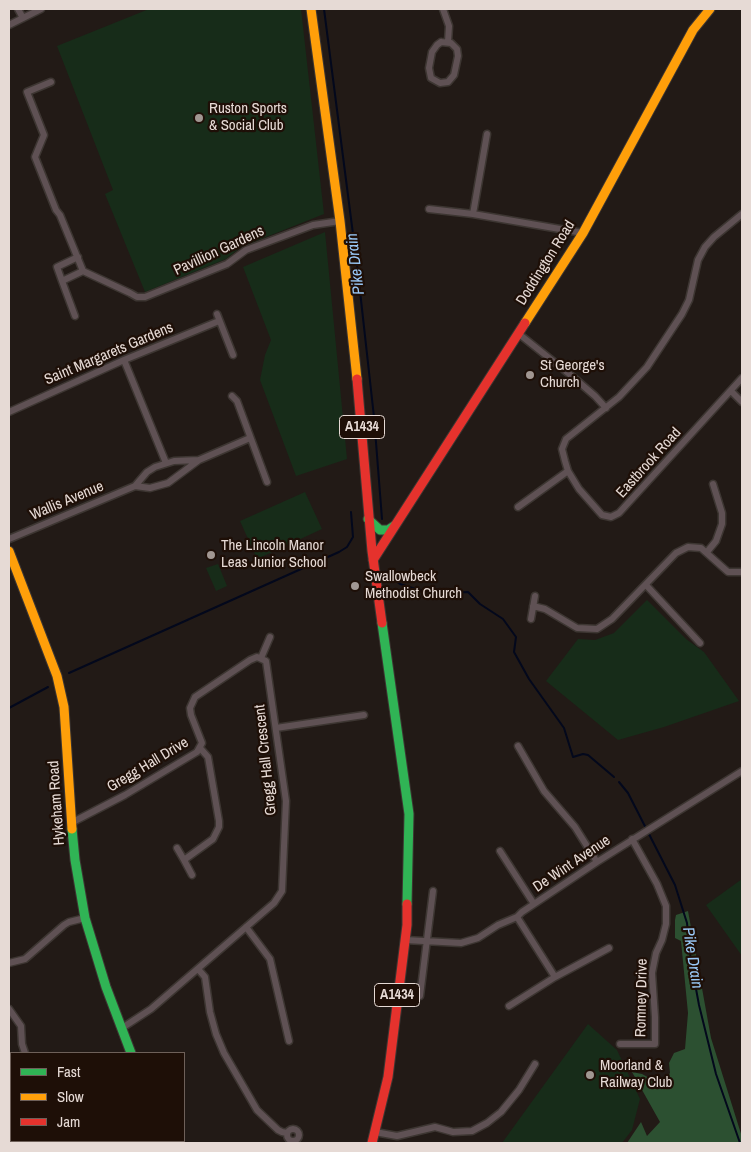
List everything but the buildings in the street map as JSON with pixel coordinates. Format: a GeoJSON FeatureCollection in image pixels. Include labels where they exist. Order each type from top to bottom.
{"type":"FeatureCollection","features":[{"type":"Feature","properties":{"kind":"main road","name":"A1434"},"geometry":{"type":"LineString","coordinates":[[311,9],[340,221],[362,424],[368,519],[409,814],[409,895],[404,940],[388,1077],[372,1143]]}},
{"type":"Feature","properties":{"kind":"main road","name":"Doddington Road"},"geometry":{"type":"LineString","coordinates":[[373,560],[583,233],[689,38],[710,9]]}},
{"type":"Feature","properties":{"kind":"main road"},"geometry":{"type":"LineString","coordinates":[[368,519],[380,530],[388,530],[394,526]]}},
{"type":"Feature","properties":{"kind":"main road","name":"Hykeham Road"},"geometry":{"type":"LineString","coordinates":[[9,551],[60,687],[64,707],[70,823],[85,918],[106,987],[131,1052]]}},
{"type":"Feature","properties":{"kind":"street"},"geometry":{"type":"LineString","coordinates":[[18,9],[23,18]]}},
{"type":"Feature","properties":{"kind":"street"},"geometry":{"type":"LineString","coordinates":[[9,25],[41,9]]}},
{"type":"Feature","properties":{"kind":"street"},"geometry":{"type":"LineString","coordinates":[[443,9],[449,26],[448,42]]}},
{"type":"Feature","properties":{"kind":"street"},"geometry":{"type":"LineString","coordinates":[[448,42],[456,49],[458,56],[454,75],[448,82],[440,83],[431,78],[429,68],[432,52],[437,45],[448,42]]}},
{"type":"Feature","properties":{"kind":"street"},"geometry":{"type":"LineString","coordinates":[[52,82],[27,92],[44,135],[35,157],[83,270],[62,281]]}},
{"type":"Feature","properties":{"kind":"street"},"geometry":{"type":"LineString","coordinates":[[473,214],[486,134]]}},
{"type":"Feature","properties":{"kind":"street"},"geometry":{"type":"LineString","coordinates":[[429,208],[583,233]]}},
{"type":"Feature","properties":{"kind":"street","name":"Eastbrook Road"},"geometry":{"type":"LineString","coordinates":[[742,214],[714,237],[705,248],[698,260],[689,300],[678,321],[646,367],[619,397],[566,439],[562,449],[568,471],[579,489],[596,510],[607,517],[615,516],[625,508],[742,378]]}},
{"type":"Feature","properties":{"kind":"street","name":"Pavillion Gardens"},"geometry":{"type":"LineString","coordinates":[[83,270],[138,297],[144,297],[227,264],[246,250],[313,224],[340,221]]}},
{"type":"Feature","properties":{"kind":"street"},"geometry":{"type":"LineString","coordinates":[[75,316],[57,267],[78,257]]}},
{"type":"Feature","properties":{"kind":"street","name":"Saint Margarets Gardens"},"geometry":{"type":"LineString","coordinates":[[9,412],[218,317],[233,355]]}},
{"type":"Feature","properties":{"kind":"street"},"geometry":{"type":"LineString","coordinates":[[518,334],[573,377],[606,408]]}},
{"type":"Feature","properties":{"kind":"street"},"geometry":{"type":"LineString","coordinates":[[124,360],[166,463]]}},
{"type":"Feature","properties":{"kind":"street"},"geometry":{"type":"LineString","coordinates":[[731,391],[742,402]]}},
{"type":"Feature","properties":{"kind":"street"},"geometry":{"type":"LineString","coordinates":[[232,396],[237,401],[267,482]]}},
{"type":"Feature","properties":{"kind":"street","name":"Wallis Avenue"},"geometry":{"type":"LineString","coordinates":[[135,486],[150,488],[168,483],[199,460],[250,438]]}},
{"type":"Feature","properties":{"kind":"street","name":"Wallis Avenue"},"geometry":{"type":"LineString","coordinates":[[9,539],[135,486],[147,472],[166,463],[199,460]]}},
{"type":"Feature","properties":{"kind":"street"},"geometry":{"type":"LineString","coordinates":[[518,507],[568,471]]}},
{"type":"Feature","properties":{"kind":"street"},"geometry":{"type":"LineString","coordinates":[[707,552],[716,541],[722,524],[722,513],[714,484]]}},
{"type":"Feature","properties":{"kind":"street"},"geometry":{"type":"LineString","coordinates":[[533,606],[545,609],[577,628],[597,629],[612,619],[681,549],[701,548],[721,568],[728,572],[742,572]]}},
{"type":"Feature","properties":{"kind":"street"},"geometry":{"type":"LineString","coordinates":[[646,585],[700,643]]}},
{"type":"Feature","properties":{"kind":"street"},"geometry":{"type":"LineString","coordinates":[[531,619],[535,596]]}},
{"type":"Feature","properties":{"kind":"street"},"geometry":{"type":"LineString","coordinates":[[261,658],[270,637]]}},
{"type":"Feature","properties":{"kind":"street","name":"Gregg Hall Drive"},"geometry":{"type":"LineString","coordinates":[[70,823],[125,795],[197,752],[200,748],[201,739],[190,715],[191,702],[200,693],[250,660],[261,658]]}},
{"type":"Feature","properties":{"kind":"street","name":"Gregg Hall Crescent"},"geometry":{"type":"LineString","coordinates":[[122,1028],[144,1015],[198,969],[278,899],[282,891],[286,801],[267,665],[261,658]]}},
{"type":"Feature","properties":{"kind":"street"},"geometry":{"type":"LineString","coordinates":[[276,728],[364,715]]}},
{"type":"Feature","properties":{"kind":"street"},"geometry":{"type":"LineString","coordinates":[[518,746],[544,792],[575,827],[597,862]]}},
{"type":"Feature","properties":{"kind":"street"},"geometry":{"type":"LineString","coordinates":[[184,860],[213,839],[219,827],[208,757],[200,748]]}},
{"type":"Feature","properties":{"kind":"street","name":"De Wint Avenue"},"geometry":{"type":"LineString","coordinates":[[404,940],[461,943],[478,938],[498,925],[517,917],[597,862],[742,771]]}},
{"type":"Feature","properties":{"kind":"street","name":"Romney Drive"},"geometry":{"type":"LineString","coordinates":[[620,1044],[655,1044],[656,1017],[652,974],[656,953],[666,924],[666,906],[634,838]]}},
{"type":"Feature","properties":{"kind":"street"},"geometry":{"type":"LineString","coordinates":[[177,848],[192,876]]}},
{"type":"Feature","properties":{"kind":"street"},"geometry":{"type":"LineString","coordinates":[[500,851],[534,904]]}},
{"type":"Feature","properties":{"kind":"street"},"geometry":{"type":"LineString","coordinates":[[420,996],[432,891]]}},
{"type":"Feature","properties":{"kind":"street"},"geometry":{"type":"LineString","coordinates":[[517,917],[556,977]]}},
{"type":"Feature","properties":{"kind":"street"},"geometry":{"type":"LineString","coordinates":[[9,964],[25,959],[64,925],[85,918]]}},
{"type":"Feature","properties":{"kind":"street"},"geometry":{"type":"LineString","coordinates":[[246,927],[270,959],[289,1041]]}},
{"type":"Feature","properties":{"kind":"street"},"geometry":{"type":"LineString","coordinates":[[509,1006],[556,977],[609,948]]}},
{"type":"Feature","properties":{"kind":"street"},"geometry":{"type":"LineString","coordinates":[[198,969],[205,978],[212,1019],[224,1053],[257,1110],[278,1130],[287,1133]]}},
{"type":"Feature","properties":{"kind":"street"},"geometry":{"type":"LineString","coordinates":[[9,1010],[21,1026],[22,1044],[25,1052]]}},
{"type":"Feature","properties":{"kind":"street"},"geometry":{"type":"LineString","coordinates":[[375,1132],[397,1136],[435,1127],[453,1132],[472,1131],[487,1123],[500,1112],[519,1090],[535,1064]]}},
{"type":"Feature","properties":{"kind":"green space","name":"Ruston Sports & Social Club"},"geometry":{"type":"Polygon","coordinates":[[[149,9],[301,9],[324,214],[241,247],[226,259],[145,292],[105,194],[113,190],[57,46],[149,9]]]}},
{"type":"Feature","properties":{"kind":"green space"},"geometry":{"type":"Polygon","coordinates":[[[325,232],[347,459],[296,476],[260,380],[265,355],[271,340],[243,267],[325,232]]]}},
{"type":"Feature","properties":{"kind":"green space"},"geometry":{"type":"Polygon","coordinates":[[[305,492],[322,529],[257,559],[240,521],[305,492]]]}},
{"type":"Feature","properties":{"kind":"green space"},"geometry":{"type":"Polygon","coordinates":[[[218,564],[227,586],[216,591],[206,568],[218,564]]]}},
{"type":"Feature","properties":{"kind":"green space"},"geometry":{"type":"Polygon","coordinates":[[[647,600],[686,639],[704,652],[739,701],[664,727],[618,740],[546,681],[578,639],[595,640],[614,633],[647,600]]]}},
{"type":"Feature","properties":{"kind":"green space"},"geometry":{"type":"Polygon","coordinates":[[[742,879],[742,956],[706,905],[742,879]]]}},
{"type":"Feature","properties":{"kind":"green space"},"geometry":{"type":"Polygon","coordinates":[[[688,911],[711,1038],[742,1137],[742,1143],[627,1143],[641,1122],[647,1136],[660,1122],[632,1072],[661,1081],[670,1073],[669,1063],[674,1053],[685,1049],[688,1013],[681,941],[675,938],[675,920],[676,915],[688,911]]]}},
{"type":"Feature","properties":{"kind":"green space","name":"Moorland & Railway Club"},"geometry":{"type":"Polygon","coordinates":[[[588,1024],[617,1050],[640,1099],[632,1130],[622,1143],[502,1143],[588,1024]]]}},
{"type":"Feature","properties":{"kind":"green space"},"geometry":{"type":"Polygon","coordinates":[[[9,1121],[10,1142],[87,1142],[87,1143],[9,1143],[9,1121]]]}},
{"type":"Feature","properties":{"kind":"waterway","name":"Pike Drain"},"geometry":{"type":"LineString","coordinates":[[324,9],[358,273],[374,417],[382,519]]}},
{"type":"Feature","properties":{"kind":"waterway"},"geometry":{"type":"LineString","coordinates":[[69,673],[339,552],[347,547],[353,537],[351,512]]}},
{"type":"Feature","properties":{"kind":"waterway","name":"Pike Drain"},"geometry":{"type":"LineString","coordinates":[[389,576],[400,584],[419,590],[448,593],[468,592],[480,604],[503,619],[516,637],[514,652],[529,679],[564,728],[573,757],[583,754],[588,755],[614,777]]}},
{"type":"Feature","properties":{"kind":"waterway"},"geometry":{"type":"LineString","coordinates":[[9,708],[48,687]]}},
{"type":"Feature","properties":{"kind":"waterway","name":"Pike Drain"},"geometry":{"type":"LineString","coordinates":[[619,782],[628,793],[675,885],[687,923],[691,962],[699,1005],[716,1074],[740,1143]]}},
{"type":"Feature","properties":{"kind":"traffic: fast"},"geometry":{"type":"LineString","coordinates":[[368,519],[380,530],[388,530],[394,526]]}},
{"type":"Feature","properties":{"kind":"traffic: fast"},"geometry":{"type":"LineString","coordinates":[[382,623],[409,814],[407,904]]}},
{"type":"Feature","properties":{"kind":"traffic: fast"},"geometry":{"type":"LineString","coordinates":[[72,829],[75,860],[85,918],[106,987],[131,1052]]}},
{"type":"Feature","properties":{"kind":"traffic: slow"},"geometry":{"type":"LineString","coordinates":[[311,9],[340,221],[357,379]]}},
{"type":"Feature","properties":{"kind":"traffic: slow"},"geometry":{"type":"LineString","coordinates":[[525,323],[583,233],[693,30],[710,9]]}},
{"type":"Feature","properties":{"kind":"traffic: slow"},"geometry":{"type":"LineString","coordinates":[[9,551],[57,676],[64,707],[72,829]]}},
{"type":"Feature","properties":{"kind":"traffic: jam"},"geometry":{"type":"LineString","coordinates":[[373,560],[525,323]]}},
{"type":"Feature","properties":{"kind":"traffic: jam"},"geometry":{"type":"LineString","coordinates":[[357,379],[372,551],[382,623]]}},
{"type":"Feature","properties":{"kind":"traffic: jam"},"geometry":{"type":"LineString","coordinates":[[372,1143],[388,1077],[407,925],[407,904]]}},
{"type":"Feature","properties":{"kind":"place","name":"Ruston Sports & Social Club"},"geometry":{"type":"Point","coordinates":[199,118]}},
{"type":"Feature","properties":{"kind":"place","name":"St George's Church"},"geometry":{"type":"Point","coordinates":[530,375]}},
{"type":"Feature","properties":{"kind":"place","name":"The Lincoln Manor Leas Junior School"},"geometry":{"type":"Point","coordinates":[211,555]}},
{"type":"Feature","properties":{"kind":"place","name":"Swallowbeck Methodist Church"},"geometry":{"type":"Point","coordinates":[355,586]}},
{"type":"Feature","properties":{"kind":"place","name":"Moorland & Railway Club"},"geometry":{"type":"Point","coordinates":[590,1075]}}]}
